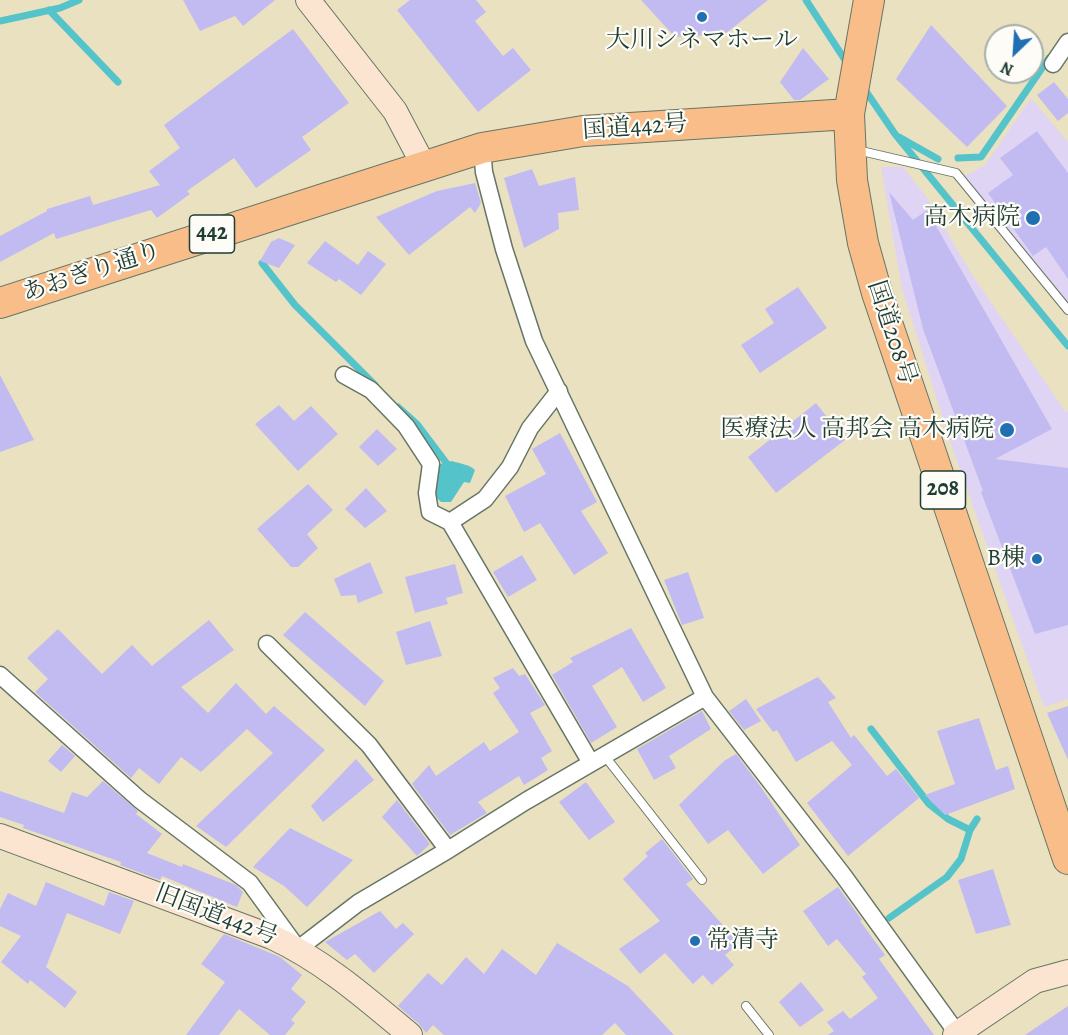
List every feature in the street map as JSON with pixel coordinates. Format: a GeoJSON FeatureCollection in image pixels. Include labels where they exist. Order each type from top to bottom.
{"type":"FeatureCollection","features":[{"type":"Feature","properties":{"kind":"highway","name":"国道208号"},"geometry":{"type":"LineString","coordinates":[[869,0],[850,107],[852,180],[863,243],[877,293],[1068,859]]}},
{"type":"Feature","properties":{"kind":"highway","name":"国道442号"},"geometry":{"type":"LineString","coordinates":[[424,166],[482,148],[583,131],[850,107]]}},
{"type":"Feature","properties":{"kind":"highway","name":"あおぎり通り"},"geometry":{"type":"LineString","coordinates":[[0,303],[424,166]]}},
{"type":"Feature","properties":{"kind":"street"},"geometry":{"type":"LineString","coordinates":[[308,0],[395,111],[424,166]]}},
{"type":"Feature","properties":{"kind":"street"},"geometry":{"type":"LineString","coordinates":[[1053,64],[1068,42]]}},
{"type":"Feature","properties":{"kind":"street"},"geometry":{"type":"LineString","coordinates":[[482,148],[484,172],[504,249],[534,341],[705,697],[843,875],[956,1034],[1035,981],[1068,972]]}},
{"type":"Feature","properties":{"kind":"street"},"geometry":{"type":"LineString","coordinates":[[344,375],[371,390],[406,426],[431,464],[427,493],[430,512],[450,522],[598,759]]}},
{"type":"Feature","properties":{"kind":"street"},"geometry":{"type":"LineString","coordinates":[[450,522],[485,499],[510,467],[530,428],[559,391]]}},
{"type":"Feature","properties":{"kind":"street"},"geometry":{"type":"LineString","coordinates":[[267,644],[369,745],[448,850]]}},
{"type":"Feature","properties":{"kind":"street"},"geometry":{"type":"LineString","coordinates":[[0,675],[140,800],[250,883],[298,949],[358,903],[525,801],[705,697]]}},
{"type":"Feature","properties":{"kind":"street","name":"旧国道442号"},"geometry":{"type":"LineString","coordinates":[[0,836],[272,937],[298,949],[345,981],[411,1035]]}},
{"type":"Feature","properties":{"kind":"lane"},"geometry":{"type":"LineString","coordinates":[[851,149],[956,173],[1068,310]]}},
{"type":"Feature","properties":{"kind":"lane"},"geometry":{"type":"LineString","coordinates":[[598,759],[702,880]]}},
{"type":"Feature","properties":{"kind":"lane"},"geometry":{"type":"LineString","coordinates":[[746,1006],[769,1035]]}},
{"type":"Feature","properties":{"kind":"shaded area","name":"高木病院"},"geometry":{"type":"Polygon","coordinates":[[[1031,98],[1068,142],[1068,310],[965,176],[985,165],[1031,98]]]}},
{"type":"Feature","properties":{"kind":"shaded area","name":"医療法人 高邦会 高木病院"},"geometry":{"type":"Polygon","coordinates":[[[881,167],[903,167],[927,198],[973,276],[1065,411],[1068,412],[1068,699],[1044,707],[952,447],[902,289],[881,167]]]}},
{"type":"Feature","properties":{"kind":"water"},"geometry":{"type":"Polygon","coordinates":[[[452,461],[475,470],[470,483],[464,482],[451,502],[441,502],[432,493],[440,464],[452,461]]]}},
{"type":"Feature","properties":{"kind":"building"},"geometry":{"type":"Polygon","coordinates":[[[183,0],[275,0],[243,26],[235,16],[200,31],[183,0]]]}},
{"type":"Feature","properties":{"kind":"building"},"geometry":{"type":"Polygon","coordinates":[[[410,0],[476,0],[486,12],[475,21],[503,56],[513,48],[531,70],[478,112],[397,10],[410,0]]]}},
{"type":"Feature","properties":{"kind":"building","name":"大川シネマホール"},"geometry":{"type":"Polygon","coordinates":[[[641,0],[768,0],[725,34],[675,37],[641,0]]]}},
{"type":"Feature","properties":{"kind":"building"},"geometry":{"type":"Polygon","coordinates":[[[931,25],[1007,106],[967,147],[896,79],[931,25]]]}},
{"type":"Feature","properties":{"kind":"building"},"geometry":{"type":"Polygon","coordinates":[[[293,29],[349,103],[302,137],[311,150],[256,188],[234,158],[187,191],[190,194],[157,218],[151,210],[56,239],[54,233],[0,262],[0,236],[47,209],[90,196],[93,205],[160,185],[149,171],[180,148],[164,125],[293,29]]]}},
{"type":"Feature","properties":{"kind":"building"},"geometry":{"type":"Polygon","coordinates":[[[803,48],[829,79],[800,100],[794,100],[780,82],[803,48]]]}},
{"type":"Feature","properties":{"kind":"building"},"geometry":{"type":"Polygon","coordinates":[[[1054,82],[1068,99],[1068,113],[1058,121],[1037,95],[1054,82]]]}},
{"type":"Feature","properties":{"kind":"building","name":"高木病院"},"geometry":{"type":"Polygon","coordinates":[[[1037,131],[1068,173],[1068,279],[1046,247],[1033,256],[988,193],[1013,175],[1000,158],[1037,131]]]}},
{"type":"Feature","properties":{"kind":"building"},"geometry":{"type":"Polygon","coordinates":[[[532,169],[539,186],[575,177],[579,210],[558,213],[559,229],[524,248],[504,178],[532,169]]]}},
{"type":"Feature","properties":{"kind":"building"},"geometry":{"type":"Polygon","coordinates":[[[475,183],[481,203],[475,213],[470,207],[409,255],[376,217],[437,191],[475,183]]]}},
{"type":"Feature","properties":{"kind":"building","name":"医療法人 高邦会 高木病院"},"geometry":{"type":"Polygon","coordinates":[[[889,192],[913,220],[927,210],[1052,429],[995,459],[1068,468],[1068,625],[1035,634],[923,329],[889,192]]]}},
{"type":"Feature","properties":{"kind":"building"},"geometry":{"type":"Polygon","coordinates":[[[279,238],[295,245],[279,268],[260,261],[271,242],[279,238]]]}},
{"type":"Feature","properties":{"kind":"building"},"geometry":{"type":"Polygon","coordinates":[[[325,241],[358,265],[368,251],[386,264],[361,295],[339,279],[336,282],[307,263],[325,241]]]}},
{"type":"Feature","properties":{"kind":"building"},"geometry":{"type":"Polygon","coordinates":[[[798,287],[827,328],[760,373],[741,345],[774,323],[765,309],[798,287]]]}},
{"type":"Feature","properties":{"kind":"building"},"geometry":{"type":"Polygon","coordinates":[[[0,375],[34,440],[0,452],[0,375]]]}},
{"type":"Feature","properties":{"kind":"building"},"geometry":{"type":"Polygon","coordinates":[[[816,403],[845,440],[776,493],[748,457],[816,403]]]}},
{"type":"Feature","properties":{"kind":"building"},"geometry":{"type":"Polygon","coordinates":[[[279,405],[294,421],[311,406],[338,434],[298,471],[255,424],[279,405]]]}},
{"type":"Feature","properties":{"kind":"building"},"geometry":{"type":"Polygon","coordinates":[[[377,429],[397,449],[378,466],[359,447],[377,429]]]}},
{"type":"Feature","properties":{"kind":"building"},"geometry":{"type":"Polygon","coordinates":[[[560,433],[597,502],[581,511],[608,553],[574,575],[540,523],[524,532],[505,496],[546,474],[532,449],[560,433]]]}},
{"type":"Feature","properties":{"kind":"building"},"geometry":{"type":"Polygon","coordinates":[[[308,484],[333,510],[307,534],[318,548],[298,567],[291,567],[257,529],[308,484]]]}},
{"type":"Feature","properties":{"kind":"building"},"geometry":{"type":"Polygon","coordinates":[[[366,488],[387,511],[365,528],[345,509],[366,488]]]}},
{"type":"Feature","properties":{"kind":"building"},"geometry":{"type":"Polygon","coordinates":[[[522,555],[537,580],[508,597],[493,572],[522,555]]]}},
{"type":"Feature","properties":{"kind":"building"},"geometry":{"type":"Polygon","coordinates":[[[370,562],[383,593],[358,603],[356,595],[341,596],[334,579],[370,562]]]}},
{"type":"Feature","properties":{"kind":"building"},"geometry":{"type":"Polygon","coordinates":[[[455,564],[463,593],[446,598],[448,604],[415,613],[405,577],[455,564]]]}},
{"type":"Feature","properties":{"kind":"building"},"geometry":{"type":"Polygon","coordinates":[[[688,572],[704,618],[682,625],[664,580],[688,572]]]}},
{"type":"Feature","properties":{"kind":"building"},"geometry":{"type":"Polygon","coordinates":[[[305,612],[384,681],[365,706],[283,635],[305,612]]]}},
{"type":"Feature","properties":{"kind":"building"},"geometry":{"type":"Polygon","coordinates":[[[209,620],[234,650],[181,687],[208,713],[236,683],[266,714],[274,706],[325,750],[226,847],[196,826],[273,753],[247,729],[201,772],[181,757],[159,784],[139,768],[131,778],[35,692],[48,679],[27,658],[58,629],[102,674],[132,645],[152,666],[209,620]]]}},
{"type":"Feature","properties":{"kind":"building"},"geometry":{"type":"Polygon","coordinates":[[[430,621],[442,656],[406,665],[396,632],[430,621]]]}},
{"type":"Feature","properties":{"kind":"building"},"geometry":{"type":"Polygon","coordinates":[[[631,628],[666,688],[643,702],[622,667],[592,686],[617,727],[591,743],[552,675],[573,662],[570,658],[631,628]]]}},
{"type":"Feature","properties":{"kind":"building"},"geometry":{"type":"Polygon","coordinates":[[[513,668],[519,676],[525,674],[545,705],[530,713],[552,751],[541,758],[548,770],[524,785],[519,776],[478,802],[487,813],[450,835],[412,784],[429,765],[436,776],[484,742],[490,751],[519,732],[493,693],[500,688],[493,678],[513,668]]]}},
{"type":"Feature","properties":{"kind":"building"},"geometry":{"type":"Polygon","coordinates":[[[818,677],[836,698],[828,702],[851,738],[854,735],[887,776],[896,769],[919,798],[848,856],[807,803],[852,765],[832,741],[796,762],[777,730],[773,732],[756,709],[818,677]]]}},
{"type":"Feature","properties":{"kind":"building"},"geometry":{"type":"Polygon","coordinates":[[[746,699],[761,721],[744,730],[729,711],[746,699]]]}},
{"type":"Feature","properties":{"kind":"building"},"geometry":{"type":"Polygon","coordinates":[[[1068,706],[1068,760],[1047,713],[1068,706]]]}},
{"type":"Feature","properties":{"kind":"building"},"geometry":{"type":"Polygon","coordinates":[[[702,711],[711,729],[669,756],[676,768],[654,780],[637,749],[702,711]]]}},
{"type":"Feature","properties":{"kind":"building"},"geometry":{"type":"Polygon","coordinates":[[[979,718],[996,770],[1008,766],[1015,789],[945,815],[925,795],[955,784],[937,731],[979,718]]]}},
{"type":"Feature","properties":{"kind":"building"},"geometry":{"type":"Polygon","coordinates":[[[62,745],[75,756],[61,772],[48,761],[62,745]]]}},
{"type":"Feature","properties":{"kind":"building"},"geometry":{"type":"Polygon","coordinates":[[[736,754],[800,845],[763,874],[728,830],[708,844],[679,805],[724,761],[736,754]]]}},
{"type":"Feature","properties":{"kind":"building"},"geometry":{"type":"Polygon","coordinates":[[[356,759],[374,780],[323,822],[311,806],[356,759]]]}},
{"type":"Feature","properties":{"kind":"building"},"geometry":{"type":"Polygon","coordinates":[[[103,781],[138,811],[136,814],[162,834],[147,853],[182,867],[183,864],[236,885],[243,892],[237,907],[162,876],[160,880],[120,865],[121,862],[23,828],[24,825],[0,817],[0,791],[64,813],[72,792],[87,797],[103,781]]]}},
{"type":"Feature","properties":{"kind":"building"},"geometry":{"type":"Polygon","coordinates":[[[586,782],[615,822],[589,840],[559,802],[586,782]]]}},
{"type":"Feature","properties":{"kind":"building"},"geometry":{"type":"Polygon","coordinates":[[[397,800],[430,844],[417,856],[382,817],[397,800]]]}},
{"type":"Feature","properties":{"kind":"building"},"geometry":{"type":"Polygon","coordinates":[[[290,828],[353,860],[307,907],[284,886],[253,867],[290,828]]]}},
{"type":"Feature","properties":{"kind":"building"},"geometry":{"type":"Polygon","coordinates":[[[662,839],[693,879],[686,884],[739,943],[725,955],[734,965],[712,985],[703,975],[693,984],[665,953],[640,974],[619,949],[660,921],[623,879],[648,856],[645,853],[662,839]]]}},
{"type":"Feature","properties":{"kind":"building"},"geometry":{"type":"Polygon","coordinates":[[[993,869],[1011,925],[976,934],[958,880],[993,869]]]}},
{"type":"Feature","properties":{"kind":"building"},"geometry":{"type":"Polygon","coordinates":[[[46,882],[104,906],[109,892],[134,901],[120,934],[67,913],[46,967],[77,992],[65,1008],[30,980],[28,984],[1,962],[21,936],[0,926],[0,909],[8,893],[36,906],[46,882]]]}},
{"type":"Feature","properties":{"kind":"building"},"geometry":{"type":"Polygon","coordinates":[[[838,887],[885,955],[879,959],[934,1035],[828,1035],[834,1031],[827,1022],[843,1011],[850,1019],[878,998],[862,977],[866,974],[837,939],[828,946],[803,911],[838,887]]]}},
{"type":"Feature","properties":{"kind":"building"},"geometry":{"type":"Polygon","coordinates":[[[380,911],[396,929],[403,923],[414,934],[374,973],[355,954],[347,960],[325,942],[380,911]]]}},
{"type":"Feature","properties":{"kind":"building"},"geometry":{"type":"Polygon","coordinates":[[[224,934],[280,957],[302,975],[291,989],[306,1002],[291,1020],[295,1023],[285,1035],[270,1035],[239,1009],[219,1035],[186,1035],[225,982],[201,964],[224,934]]]}},
{"type":"Feature","properties":{"kind":"building"},"geometry":{"type":"Polygon","coordinates":[[[557,943],[628,986],[674,1035],[626,1035],[615,1023],[602,1035],[444,1035],[433,1025],[426,1033],[398,1006],[428,973],[442,985],[466,957],[484,974],[502,949],[536,975],[557,943]]]}},
{"type":"Feature","properties":{"kind":"building"},"geometry":{"type":"Polygon","coordinates":[[[801,982],[824,1010],[800,1027],[779,1002],[801,982]]]}},
{"type":"Feature","properties":{"kind":"building"},"geometry":{"type":"Polygon","coordinates":[[[1068,1006],[1068,1035],[1025,1035],[1068,1006]]]}},
{"type":"Feature","properties":{"kind":"waterway"},"geometry":{"type":"LineString","coordinates":[[0,21],[60,8],[79,0]]}},
{"type":"Feature","properties":{"kind":"waterway"},"geometry":{"type":"LineString","coordinates":[[806,0],[847,63]]}},
{"type":"Feature","properties":{"kind":"waterway"},"geometry":{"type":"LineString","coordinates":[[49,10],[118,82]]}},
{"type":"Feature","properties":{"kind":"waterway"},"geometry":{"type":"LineString","coordinates":[[958,158],[981,157],[1049,58]]}},
{"type":"Feature","properties":{"kind":"waterway"},"geometry":{"type":"LineString","coordinates":[[863,87],[895,134],[1068,346]]}},
{"type":"Feature","properties":{"kind":"waterway"},"geometry":{"type":"LineString","coordinates":[[899,137],[938,159]]}},
{"type":"Feature","properties":{"kind":"waterway"},"geometry":{"type":"LineString","coordinates":[[262,263],[295,305],[375,385]]}},
{"type":"Feature","properties":{"kind":"waterway"},"geometry":{"type":"LineString","coordinates":[[398,407],[417,424],[451,469]]}},
{"type":"Feature","properties":{"kind":"waterway"},"geometry":{"type":"LineString","coordinates":[[871,729],[929,804],[948,819],[970,830],[961,859],[947,877],[889,918]]}},
{"type":"Feature","properties":{"kind":"waterway"},"geometry":{"type":"LineString","coordinates":[[970,830],[977,819]]}},
{"type":"Feature","properties":{"kind":"place","name":"大川シネマホール"},"geometry":{"type":"Point","coordinates":[702,17]}},
{"type":"Feature","properties":{"kind":"place","name":"高木病院"},"geometry":{"type":"Point","coordinates":[1033,218]}},
{"type":"Feature","properties":{"kind":"place","name":"医療法人 高邦会 高木病院"},"geometry":{"type":"Point","coordinates":[1007,430]}},
{"type":"Feature","properties":{"kind":"place","name":"B棟"},"geometry":{"type":"Point","coordinates":[1037,559]}},
{"type":"Feature","properties":{"kind":"place","name":"常清寺"},"geometry":{"type":"Point","coordinates":[695,941]}}]}
